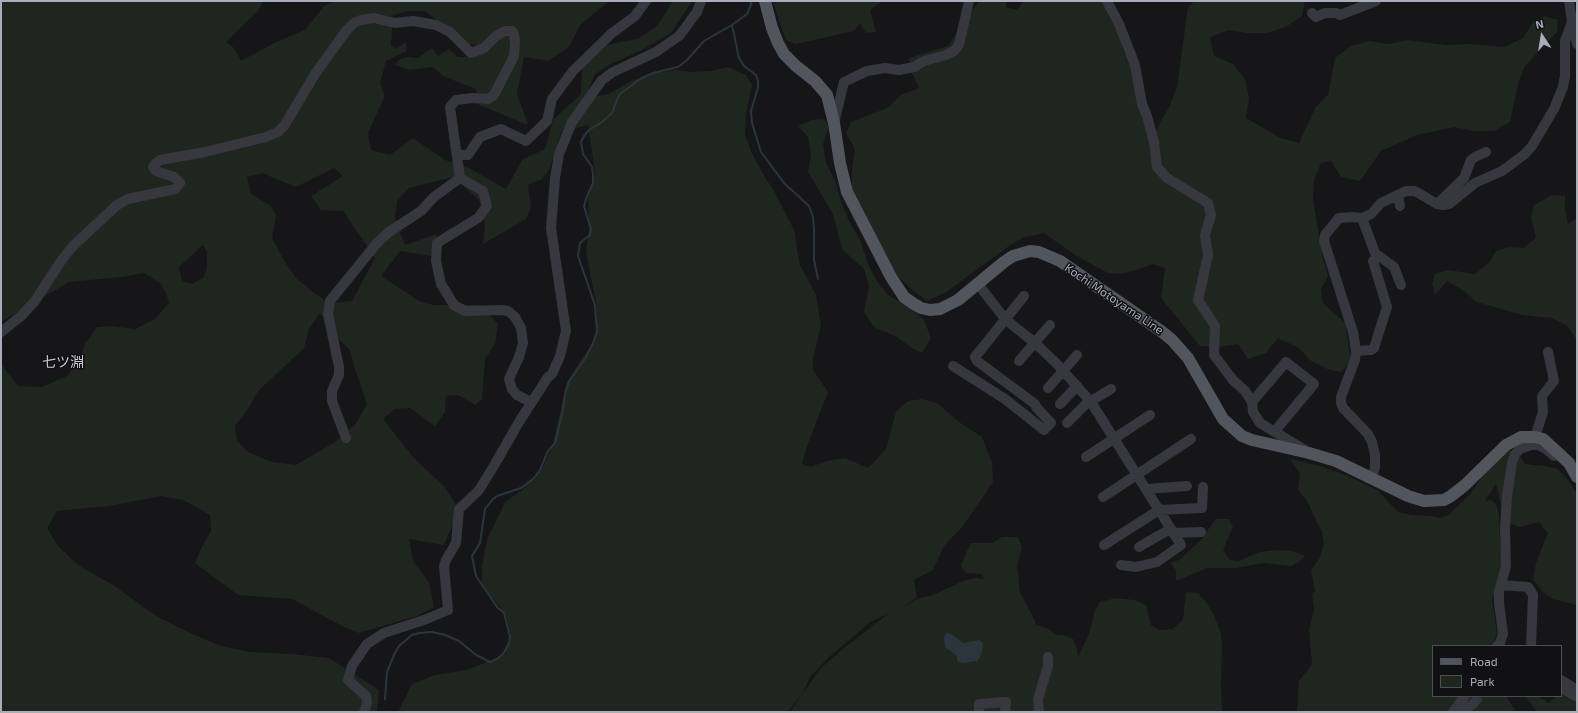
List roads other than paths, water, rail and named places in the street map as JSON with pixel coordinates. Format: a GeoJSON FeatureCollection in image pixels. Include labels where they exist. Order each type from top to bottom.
{"type":"FeatureCollection","features":[{"type":"Feature","properties":{"kind":"main road","name":"Kochi Motoyama Line"},"geometry":{"type":"LineString","coordinates":[[765,1],[778,43],[784,54],[815,81],[827,95],[834,123],[840,163],[847,192],[891,277],[904,297],[921,308],[930,310],[940,309],[958,300],[1004,262],[1021,253],[1030,251],[1039,252],[1060,261],[1162,331],[1172,340],[1188,358],[1223,419],[1238,434],[1252,440],[1309,453],[1336,461],[1408,496],[1424,501],[1444,500],[1465,485],[1506,444],[1521,437],[1535,437]]}},
{"type":"Feature","properties":{"kind":"main road"},"geometry":{"type":"LineString","coordinates":[[1535,437],[1543,438],[1564,457],[1577,477]]}},
{"type":"Feature","properties":{"kind":"street"},"geometry":{"type":"LineString","coordinates":[[457,155],[468,155],[480,137],[501,129],[526,140],[547,121],[552,99],[574,71],[611,34],[635,16],[646,1]]}},
{"type":"Feature","properties":{"kind":"street"},"geometry":{"type":"LineString","coordinates":[[364,712],[367,703],[366,696],[348,680],[352,666],[367,644],[384,634],[448,610],[444,566],[456,542],[459,509],[479,490],[531,402],[548,377],[552,374],[564,340],[566,332],[551,228],[554,178],[559,154],[572,122],[602,80],[613,72],[656,52],[679,36],[697,12],[702,1]]}},
{"type":"Feature","properties":{"kind":"street"},"geometry":{"type":"LineString","coordinates":[[834,123],[844,82],[867,71],[885,68],[899,70],[914,67],[924,61],[946,55],[954,51],[959,45],[969,1]]}},
{"type":"Feature","properties":{"kind":"street"},"geometry":{"type":"LineString","coordinates":[[1108,1],[1135,65],[1142,104],[1154,142],[1157,166],[1168,178],[1208,203],[1211,215],[1206,235],[1208,255],[1198,300],[1215,326],[1214,355],[1233,380],[1245,391],[1252,402],[1253,412],[1260,423],[1309,453]]}},
{"type":"Feature","properties":{"kind":"street"},"geometry":{"type":"LineString","coordinates":[[1312,14],[1316,18],[1325,13],[1336,13],[1340,15],[1376,1]]}},
{"type":"Feature","properties":{"kind":"street"},"geometry":{"type":"LineString","coordinates":[[1569,1],[1577,44]]}},
{"type":"Feature","properties":{"kind":"street"},"geometry":{"type":"LineString","coordinates":[[1,332],[22,316],[35,301],[57,266],[73,246],[117,205],[128,199],[175,189],[180,183],[174,177],[156,172],[153,168],[160,160],[205,152],[266,137],[278,132],[284,126],[315,74],[346,31],[354,23],[361,20],[374,18],[395,23],[413,21],[436,25],[450,32],[472,53],[484,48],[496,36],[505,31],[512,31],[515,41],[514,56],[494,95],[488,99],[473,98],[456,100],[450,107],[457,148],[460,178]]}},
{"type":"Feature","properties":{"kind":"street"},"geometry":{"type":"LineString","coordinates":[[1371,478],[1375,468],[1375,455],[1372,442],[1368,434],[1343,408],[1341,402],[1341,397],[1355,360],[1356,351],[1353,332],[1324,241],[1325,236],[1339,218],[1362,218],[1371,214],[1382,203],[1410,190],[1437,204],[1449,204],[1480,180],[1502,171],[1525,154],[1532,146],[1554,109],[1565,76],[1565,41],[1567,31],[1574,23]]}},
{"type":"Feature","properties":{"kind":"street"},"geometry":{"type":"LineString","coordinates":[[1437,204],[1464,178],[1471,160],[1475,156],[1486,152]]}},
{"type":"Feature","properties":{"kind":"street"},"geometry":{"type":"LineString","coordinates":[[460,178],[483,191],[487,206],[478,218],[437,243],[436,261],[441,284],[454,305],[465,312],[503,310],[515,317],[521,328],[523,343],[510,379],[512,389],[517,395],[531,402]]}},
{"type":"Feature","properties":{"kind":"street"},"geometry":{"type":"LineString","coordinates":[[346,438],[332,401],[332,391],[339,375],[339,367],[328,314],[330,301],[377,243],[389,232],[422,211],[434,197],[460,178]]}},
{"type":"Feature","properties":{"kind":"street"},"geometry":{"type":"LineString","coordinates":[[1398,195],[1400,206]]}},
{"type":"Feature","properties":{"kind":"street"},"geometry":{"type":"LineString","coordinates":[[1362,218],[1376,253],[1394,267],[1401,285]]}},
{"type":"Feature","properties":{"kind":"street"},"geometry":{"type":"LineString","coordinates":[[1356,351],[1371,350],[1374,348],[1387,308],[1373,261]]}},
{"type":"Feature","properties":{"kind":"street"},"geometry":{"type":"LineString","coordinates":[[978,284],[1005,319],[1035,343],[1063,370],[1091,402],[1181,545],[1157,562],[1136,567],[1121,565]]}},
{"type":"Feature","properties":{"kind":"street"},"geometry":{"type":"LineString","coordinates":[[953,366],[1005,399],[1044,430],[1051,423],[1036,408],[1035,404],[977,361],[974,357],[1024,296]]}},
{"type":"Feature","properties":{"kind":"street"},"geometry":{"type":"LineString","coordinates":[[1019,361],[1050,325]]}},
{"type":"Feature","properties":{"kind":"street"},"geometry":{"type":"LineString","coordinates":[[1535,437],[1543,412],[1542,396],[1554,380],[1548,352]]}},
{"type":"Feature","properties":{"kind":"street"},"geometry":{"type":"LineString","coordinates":[[1048,388],[1077,355]]}},
{"type":"Feature","properties":{"kind":"street"},"geometry":{"type":"LineString","coordinates":[[1252,402],[1286,362],[1314,384],[1275,431]]}},
{"type":"Feature","properties":{"kind":"street"},"geometry":{"type":"LineString","coordinates":[[1060,404],[1077,386]]}},
{"type":"Feature","properties":{"kind":"street"},"geometry":{"type":"LineString","coordinates":[[1067,423],[1086,404],[1111,389]]}},
{"type":"Feature","properties":{"kind":"street"},"geometry":{"type":"LineString","coordinates":[[1086,457],[1150,415]]}},
{"type":"Feature","properties":{"kind":"street"},"geometry":{"type":"LineString","coordinates":[[1103,497],[1191,439]]}},
{"type":"Feature","properties":{"kind":"street"},"geometry":{"type":"LineString","coordinates":[[1498,645],[1504,634],[1499,592],[1506,566],[1505,529],[1509,478],[1515,454],[1520,449],[1531,445],[1546,449],[1558,458],[1564,457]]}},
{"type":"Feature","properties":{"kind":"street"},"geometry":{"type":"LineString","coordinates":[[1147,490],[1187,486]]}},
{"type":"Feature","properties":{"kind":"street"},"geometry":{"type":"LineString","coordinates":[[1104,545],[1159,510],[1202,508],[1202,487]]}},
{"type":"Feature","properties":{"kind":"street"},"geometry":{"type":"LineString","coordinates":[[1139,547],[1172,531],[1201,532]]}},
{"type":"Feature","properties":{"kind":"street"},"geometry":{"type":"LineString","coordinates":[[1501,585],[1528,587],[1533,595],[1530,645]]}},
{"type":"Feature","properties":{"kind":"street"},"geometry":{"type":"LineString","coordinates":[[1039,712],[1038,698],[1048,666],[1048,657]]}},
{"type":"Feature","properties":{"kind":"street"},"geometry":{"type":"LineString","coordinates":[[1562,681],[1577,690]]}},
{"type":"Feature","properties":{"kind":"street"},"geometry":{"type":"LineString","coordinates":[[1562,689],[1577,697]]}},
{"type":"Feature","properties":{"kind":"street"},"geometry":{"type":"LineString","coordinates":[[1453,712],[1464,697]]}},
{"type":"Feature","properties":{"kind":"street"},"geometry":{"type":"LineString","coordinates":[[979,712],[979,704],[1006,702],[1006,712]]}},
{"type":"Feature","properties":{"kind":"street"},"geometry":{"type":"LineString","coordinates":[[1462,712],[1474,703]]}},
{"type":"Feature","properties":{"kind":"waterway"},"geometry":{"type":"LineString","coordinates":[[385,699],[387,672],[394,655],[399,646],[412,635],[432,632],[445,635],[459,641],[476,655],[490,662],[503,654],[509,643],[510,636],[504,613],[497,607],[476,576],[472,556],[480,543],[485,509],[497,496],[521,488],[533,479],[540,470],[548,451],[555,443],[569,381],[585,359],[597,332],[595,305],[578,256],[580,243],[590,235],[591,229],[584,206],[593,183],[593,175],[592,167],[583,154],[581,142],[584,136],[589,130],[602,122],[612,113],[619,95],[640,79],[653,73],[678,67],[686,61],[704,41],[732,25],[747,14],[751,1]]}},
{"type":"Feature","properties":{"kind":"waterway"},"geometry":{"type":"LineString","coordinates":[[732,25],[739,58],[744,66],[756,75],[758,81],[758,87],[751,111],[752,123],[761,152],[784,183],[809,206],[813,217],[814,260],[818,279]]}},
{"type":"Feature","properties":{"kind":"tunnel"},"geometry":{"type":"LineString","coordinates":[[1474,703],[1478,697]]}},
{"type":"Feature","properties":{"kind":"district","name":"七ツ淵"},"geometry":{"type":"Point","coordinates":[63,362]}}]}
